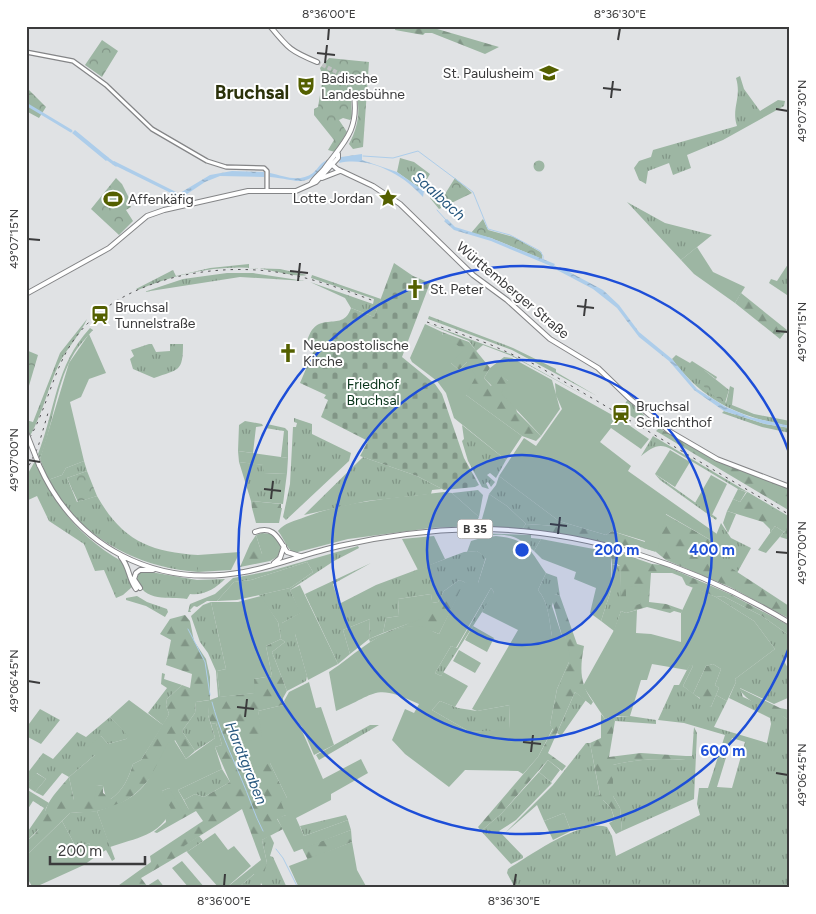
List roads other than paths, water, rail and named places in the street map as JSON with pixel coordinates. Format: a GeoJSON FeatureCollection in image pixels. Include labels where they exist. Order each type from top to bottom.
{"type":"FeatureCollection","features":[{"type":"Feature","properties":{"kind":"main road"},"geometry":{"type":"LineString","coordinates":[[270,26],[287,48],[317,62]]}},
{"type":"Feature","properties":{"kind":"main road"},"geometry":{"type":"LineString","coordinates":[[312,184],[338,156],[350,134],[354,120],[354,96]]}},
{"type":"Feature","properties":{"kind":"main road"},"geometry":{"type":"LineString","coordinates":[[320,179],[331,163]]}},
{"type":"Feature","properties":{"kind":"main road","name":"Württemberger Straße"},"geometry":{"type":"LineString","coordinates":[[331,163],[342,171],[373,186],[400,204],[473,275],[507,300],[550,339],[598,368],[634,403],[669,431],[717,459],[790,487]]}},
{"type":"Feature","properties":{"kind":"main road"},"geometry":{"type":"LineString","coordinates":[[26,294],[109,248],[139,222],[155,213],[238,193],[290,192],[312,184],[334,172],[342,171]]}},
{"type":"Feature","properties":{"kind":"main road","name":"B 35"},"geometry":{"type":"LineString","coordinates":[[26,432],[50,488],[72,517],[103,546],[119,555],[156,570]]}},
{"type":"Feature","properties":{"kind":"main road"},"geometry":{"type":"LineString","coordinates":[[255,532],[266,530],[276,533],[287,552],[302,556]]}},
{"type":"Feature","properties":{"kind":"main road","name":"B 35"},"geometry":{"type":"LineString","coordinates":[[119,555],[128,566],[130,579],[138,589],[134,579],[136,573],[140,570],[206,576],[243,572],[358,542],[434,532],[483,530],[556,536],[598,544],[662,562],[726,589],[790,623]]}},
{"type":"Feature","properties":{"kind":"main road"},"geometry":{"type":"LineString","coordinates":[[273,565],[280,558],[284,546]]}},
{"type":"Feature","properties":{"kind":"street"},"geometry":{"type":"LineString","coordinates":[[26,52],[66,58],[78,64],[106,85],[152,129],[207,161],[234,168],[262,167],[266,171],[267,191]]}},
{"type":"Feature","properties":{"kind":"water"},"geometry":{"type":"Polygon","coordinates":[[[75,130],[109,158],[106,161],[72,133],[75,130]]]}},
{"type":"Feature","properties":{"kind":"water"},"geometry":{"type":"Polygon","coordinates":[[[362,154],[362,160],[397,172],[424,191],[423,197],[406,181],[385,169],[362,162],[339,163],[341,157],[362,154]]]}},
{"type":"Feature","properties":{"kind":"water"},"geometry":{"type":"Polygon","coordinates":[[[328,160],[314,176],[302,181],[270,177],[270,173],[292,178],[302,178],[313,173],[321,164],[328,160]]]}},
{"type":"Feature","properties":{"kind":"water"},"geometry":{"type":"Polygon","coordinates":[[[114,161],[176,192],[177,196],[112,164],[114,161]]]}},
{"type":"Feature","properties":{"kind":"water"},"geometry":{"type":"Polygon","coordinates":[[[232,171],[264,172],[264,177],[220,176],[205,182],[181,198],[180,193],[210,175],[232,171]]]}},
{"type":"Feature","properties":{"kind":"water"},"geometry":{"type":"Polygon","coordinates":[[[447,219],[455,227],[491,238],[555,264],[553,267],[491,241],[454,230],[444,221],[447,219]]]}},
{"type":"Feature","properties":{"kind":"water"},"geometry":{"type":"Polygon","coordinates":[[[560,267],[603,290],[619,305],[639,332],[672,359],[697,389],[726,407],[750,417],[790,426],[790,428],[765,424],[724,411],[694,390],[669,361],[639,337],[617,308],[593,289],[557,270],[560,267]]]}},
{"type":"Feature","properties":{"kind":"waterway","name":"Saalbach"},"geometry":{"type":"LineString","coordinates":[[26,104],[71,131]]}},
{"type":"Feature","properties":{"kind":"waterway"},"geometry":{"type":"LineString","coordinates":[[363,156],[393,158],[418,151],[473,192],[488,229],[510,235],[540,251],[543,261]]}},
{"type":"Feature","properties":{"kind":"waterway","name":"Saalbach"},"geometry":{"type":"LineString","coordinates":[[105,157],[116,165]]}},
{"type":"Feature","properties":{"kind":"waterway","name":"Saalbach"},"geometry":{"type":"LineString","coordinates":[[437,210],[446,220]]}},
{"type":"Feature","properties":{"kind":"waterway","name":"Saalbach"},"geometry":{"type":"LineString","coordinates":[[552,265],[560,269]]}},
{"type":"Feature","properties":{"kind":"waterway"},"geometry":{"type":"LineString","coordinates":[[188,629],[205,662],[210,695]]}},
{"type":"Feature","properties":{"kind":"waterway","name":"Hardtgraben"},"geometry":{"type":"LineString","coordinates":[[212,702],[225,740],[263,831]]}},
{"type":"Feature","properties":{"kind":"waterway","name":"Hardtgraben"},"geometry":{"type":"LineString","coordinates":[[276,849],[283,858],[298,888]]}},
{"type":"Feature","properties":{"kind":"tunnel"},"geometry":{"type":"LineString","coordinates":[[317,62],[342,75],[354,96]]}},
{"type":"Feature","properties":{"kind":"railway"},"geometry":{"type":"LineString","coordinates":[[26,444],[39,420],[58,369],[71,344],[89,322],[110,305],[135,291],[191,274],[220,270],[249,270],[276,272],[314,280],[374,301]]}},
{"type":"Feature","properties":{"kind":"railway"},"geometry":{"type":"LineString","coordinates":[[427,322],[489,344],[536,365],[790,515]]}},
{"type":"Feature","properties":{"kind":"railway"},"geometry":{"type":"LineString","coordinates":[[26,472],[38,447],[48,413]]}},
{"type":"Feature","properties":{"kind":"place","name":"St. Paulusheim"},"geometry":{"type":"Point","coordinates":[549,73]}},
{"type":"Feature","properties":{"kind":"place","name":"Badische Landesbühne"},"geometry":{"type":"Point","coordinates":[306,86]}},
{"type":"Feature","properties":{"kind":"place","name":"Lotte Jordan"},"geometry":{"type":"Point","coordinates":[388,198]}},
{"type":"Feature","properties":{"kind":"place","name":"Affenkäfig"},"geometry":{"type":"Point","coordinates":[113,199]}},
{"type":"Feature","properties":{"kind":"place","name":"St. Peter"},"geometry":{"type":"Point","coordinates":[415,289]}},
{"type":"Feature","properties":{"kind":"place","name":"Bruchsal Tunnelstraße"},"geometry":{"type":"Point","coordinates":[100,315]}},
{"type":"Feature","properties":{"kind":"place","name":"Neuapostolische Kirche"},"geometry":{"type":"Point","coordinates":[288,353]}},
{"type":"Feature","properties":{"kind":"place","name":"Bruchsal Schlachthof"},"geometry":{"type":"Point","coordinates":[621,414]}},
{"type":"Feature","properties":{"kind":"district","name":"Bruchsal"},"geometry":{"type":"Point","coordinates":[252,92]}},
{"type":"Feature","properties":{"kind":"park label","name":"Friedhof Bruchsal"},"geometry":{"type":"Point","coordinates":[373,392]}}]}
